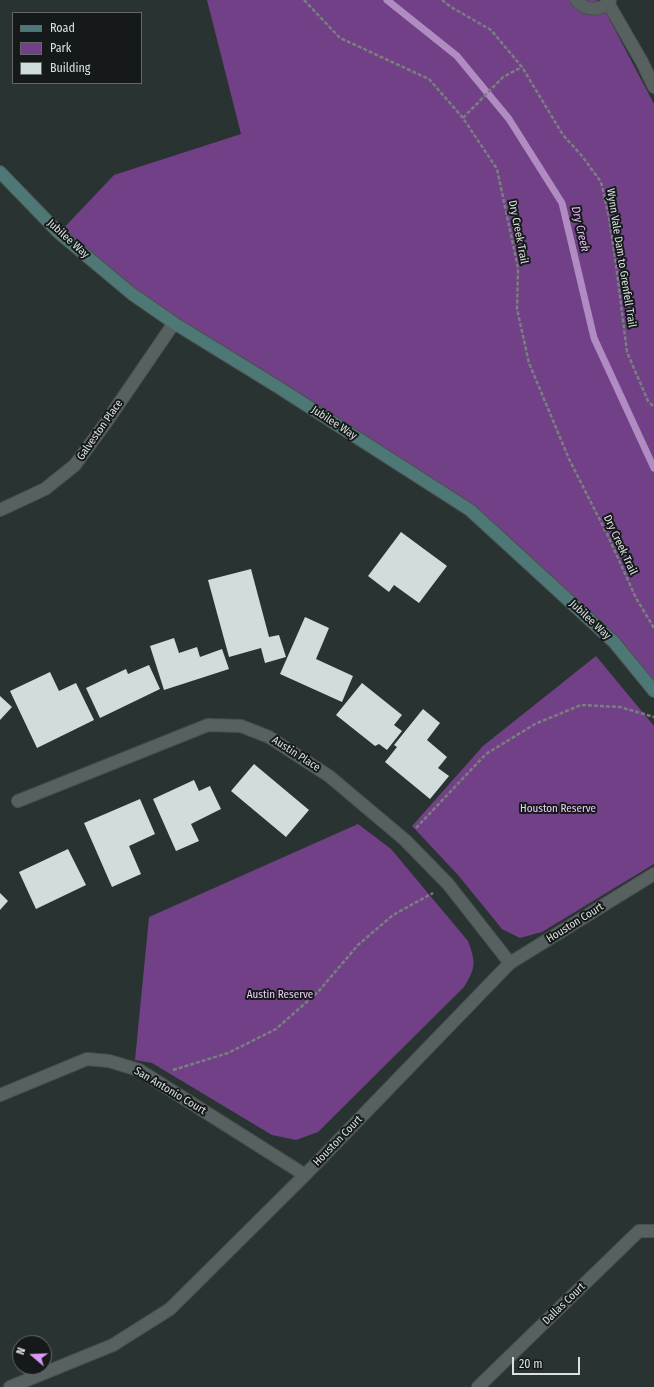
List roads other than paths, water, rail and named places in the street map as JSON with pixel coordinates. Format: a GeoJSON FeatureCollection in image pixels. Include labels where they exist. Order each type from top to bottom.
{"type":"FeatureCollection","features":[{"type":"Feature","properties":{"kind":"street"},"geometry":{"type":"LineString","coordinates":[[576,0],[586,8],[594,9],[603,7],[609,2],[654,86]]}},
{"type":"Feature","properties":{"kind":"street","name":"Jubilee Way"},"geometry":{"type":"LineString","coordinates":[[0,172],[59,233],[132,294],[174,323],[278,387],[470,510],[614,642],[654,690]]}},
{"type":"Feature","properties":{"kind":"street","name":"Galveston Place"},"geometry":{"type":"LineString","coordinates":[[0,510],[45,489],[75,465],[174,323]]}},
{"type":"Feature","properties":{"kind":"street","name":"Austin Place"},"geometry":{"type":"LineString","coordinates":[[18,801],[208,725],[240,726],[269,737],[329,776],[405,840],[448,884],[510,962]]}},
{"type":"Feature","properties":{"kind":"street","name":"Houston Court"},"geometry":{"type":"LineString","coordinates":[[10,1387],[113,1345],[170,1310],[305,1175],[510,962],[654,874]]}},
{"type":"Feature","properties":{"kind":"street","name":"San Antonio Court"},"geometry":{"type":"LineString","coordinates":[[0,1095],[87,1059],[109,1060],[139,1070],[305,1175]]}},
{"type":"Feature","properties":{"kind":"street","name":"Dallas Court"},"geometry":{"type":"LineString","coordinates":[[478,1387],[639,1231],[654,1231]]}},
{"type":"Feature","properties":{"kind":"waterway","name":"Dry Creek"},"geometry":{"type":"LineString","coordinates":[[387,0],[457,56],[509,119],[562,203],[594,338],[654,468]]}},
{"type":"Feature","properties":{"kind":"park label","name":"Houston Reserve"},"geometry":{"type":"Point","coordinates":[558,809]}},
{"type":"Feature","properties":{"kind":"park label","name":"Austin Reserve"},"geometry":{"type":"Point","coordinates":[280,995]}}]}
